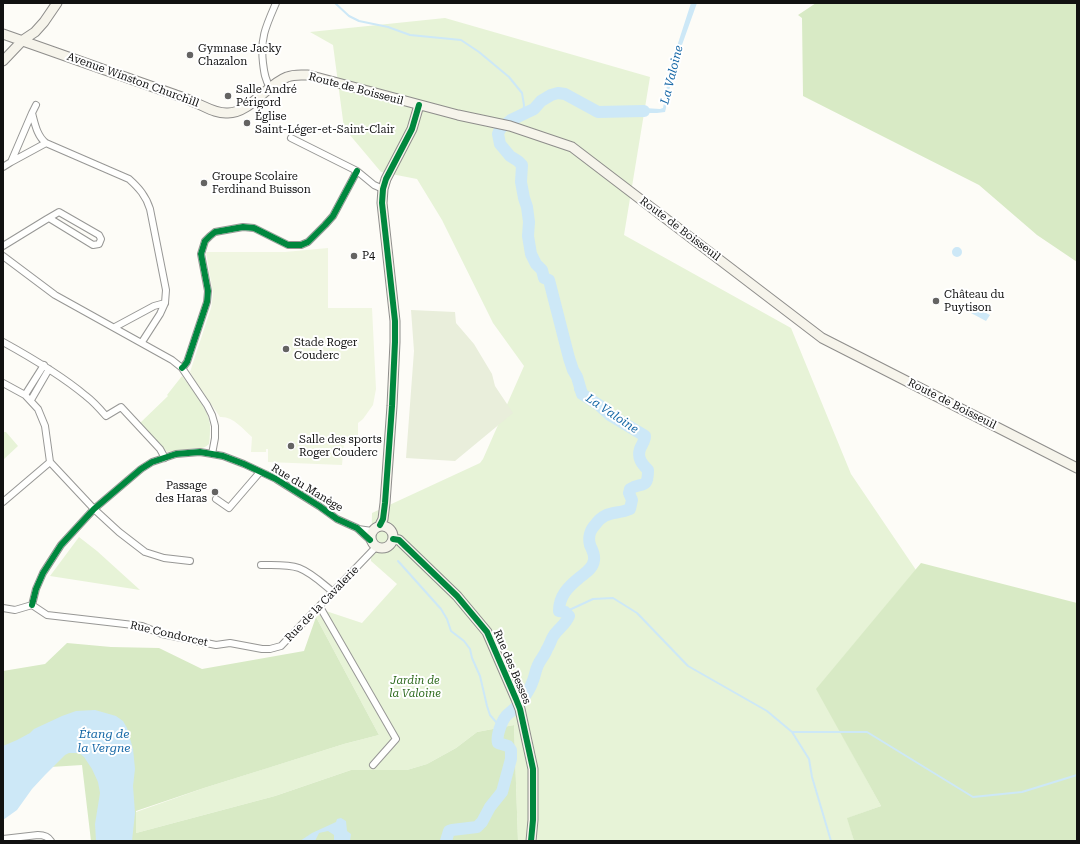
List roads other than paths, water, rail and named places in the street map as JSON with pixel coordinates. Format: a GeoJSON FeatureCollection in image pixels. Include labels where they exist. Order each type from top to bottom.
{"type":"FeatureCollection","features":[{"type":"Feature","properties":{"kind":"main road"},"geometry":{"type":"LineString","coordinates":[[3,61],[23,40],[35,32],[57,3]]}},
{"type":"Feature","properties":{"kind":"main road","name":"Avenue Winston Churchill"},"geometry":{"type":"LineString","coordinates":[[3,34],[176,95],[216,112],[228,114],[236,112],[245,108],[259,96]]}},
{"type":"Feature","properties":{"kind":"main road","name":"Route de Boisseuil"},"geometry":{"type":"LineString","coordinates":[[259,96],[288,76],[298,74],[308,75],[458,116],[510,126],[572,147],[822,338],[1077,468]]}},
{"type":"Feature","properties":{"kind":"main road"},"geometry":{"type":"LineString","coordinates":[[385,503],[388,521],[392,532],[391,542],[382,549],[373,539],[377,526],[380,526],[383,519],[385,503],[395,342],[382,203],[383,189],[386,179],[412,129],[419,105]]}},
{"type":"Feature","properties":{"kind":"main road"},"geometry":{"type":"LineString","coordinates":[[380,526],[388,527],[390,529]]}},
{"type":"Feature","properties":{"kind":"main road","name":"Rue des Besses"},"geometry":{"type":"LineString","coordinates":[[391,542],[409,550],[456,596],[487,632],[520,709],[533,769],[533,820],[531,841]]}},
{"type":"Feature","properties":{"kind":"street"},"geometry":{"type":"LineString","coordinates":[[270,87],[265,76],[261,49],[266,24],[276,3]]}},
{"type":"Feature","properties":{"kind":"street"},"geometry":{"type":"LineString","coordinates":[[11,162],[36,105]]}},
{"type":"Feature","properties":{"kind":"street"},"geometry":{"type":"LineString","coordinates":[[32,113],[37,132],[42,140],[129,178],[147,200],[166,290],[165,302],[160,314],[142,342]]}},
{"type":"Feature","properties":{"kind":"street"},"geometry":{"type":"LineString","coordinates":[[291,138],[357,171],[374,185],[383,189]]}},
{"type":"Feature","properties":{"kind":"street"},"geometry":{"type":"LineString","coordinates":[[3,167],[46,143]]}},
{"type":"Feature","properties":{"kind":"street"},"geometry":{"type":"LineString","coordinates":[[182,368],[187,362],[207,302],[208,291],[201,254],[205,241],[215,232],[243,226],[254,228],[288,245],[301,245],[308,242],[333,216],[357,171]]}},
{"type":"Feature","properties":{"kind":"street"},"geometry":{"type":"LineString","coordinates":[[3,246],[49,218],[59,212],[99,235],[101,239],[99,244],[93,245],[49,218]]}},
{"type":"Feature","properties":{"kind":"street"},"geometry":{"type":"LineString","coordinates":[[3,256],[55,295],[142,342],[172,360],[182,368],[208,407],[214,422],[215,438],[212,454]]}},
{"type":"Feature","properties":{"kind":"street"},"geometry":{"type":"LineString","coordinates":[[115,327],[154,306],[165,302]]}},
{"type":"Feature","properties":{"kind":"street"},"geometry":{"type":"LineString","coordinates":[[3,342],[46,367],[88,397],[106,416],[121,407],[160,449],[165,458]]}},
{"type":"Feature","properties":{"kind":"street"},"geometry":{"type":"LineString","coordinates":[[25,395],[46,367]]}},
{"type":"Feature","properties":{"kind":"street"},"geometry":{"type":"LineString","coordinates":[[31,400],[46,367]]}},
{"type":"Feature","properties":{"kind":"street"},"geometry":{"type":"LineString","coordinates":[[4,384],[25,395],[38,409],[45,426],[50,462],[94,509],[119,532],[145,552],[164,558],[190,561]]}},
{"type":"Feature","properties":{"kind":"street","name":"Rue du Manège"},"geometry":{"type":"LineString","coordinates":[[32,605],[36,589],[43,573],[61,545],[94,509],[141,469],[152,462],[176,454],[200,452],[223,456],[236,461],[276,479],[337,519],[357,528],[373,539]]}},
{"type":"Feature","properties":{"kind":"street"},"geometry":{"type":"LineString","coordinates":[[3,502],[50,462]]}},
{"type":"Feature","properties":{"kind":"street"},"geometry":{"type":"LineString","coordinates":[[216,499],[229,508],[260,472]]}},
{"type":"Feature","properties":{"kind":"street","name":"Rue de la Cavalerie"},"geometry":{"type":"LineString","coordinates":[[262,649],[270,649],[281,646],[333,592],[373,539]]}},
{"type":"Feature","properties":{"kind":"street"},"geometry":{"type":"LineString","coordinates":[[261,565],[298,568],[311,574],[333,592]]}},
{"type":"Feature","properties":{"kind":"street"},"geometry":{"type":"LineString","coordinates":[[3,608],[15,610],[32,605]]}},
{"type":"Feature","properties":{"kind":"street","name":"Rue Condorcet"},"geometry":{"type":"LineString","coordinates":[[32,605],[47,615],[142,626],[162,634],[216,645],[230,643],[262,649]]}},
{"type":"Feature","properties":{"kind":"street"},"geometry":{"type":"LineString","coordinates":[[320,607],[396,739],[373,764]]}},
{"type":"Feature","properties":{"kind":"street"},"geometry":{"type":"LineString","coordinates":[[3,839],[44,835],[49,837],[51,841]]}},
{"type":"Feature","properties":{"kind":"water"},"geometry":{"type":"Polygon","coordinates":[[[691,3],[697,3],[678,56],[665,112],[619,113],[596,117],[560,94],[540,103],[529,115],[520,118],[515,122],[501,120],[511,120],[534,109],[541,101],[558,93],[565,94],[598,112],[628,112],[629,107],[663,108],[670,68],[691,3]]]}},
{"type":"Feature","properties":{"kind":"water"},"geometry":{"type":"Polygon","coordinates":[[[497,129],[500,129],[501,133],[498,134],[498,138],[502,147],[522,165],[521,182],[527,207],[529,222],[528,236],[531,254],[535,263],[549,280],[569,358],[582,394],[599,405],[610,415],[645,436],[639,455],[642,463],[648,470],[647,482],[630,489],[629,493],[632,500],[630,509],[603,517],[592,529],[589,540],[594,556],[593,563],[588,570],[571,585],[562,596],[559,610],[565,612],[569,616],[562,628],[554,636],[547,651],[538,664],[534,673],[533,682],[523,699],[521,695],[530,683],[534,665],[550,641],[551,633],[565,620],[564,616],[559,614],[557,610],[557,600],[560,593],[573,578],[587,570],[591,563],[588,540],[590,528],[599,517],[626,507],[629,501],[626,492],[629,485],[633,483],[643,483],[645,474],[637,459],[638,451],[643,440],[642,437],[610,417],[595,405],[577,395],[574,390],[575,378],[568,362],[559,328],[553,313],[548,282],[544,278],[542,272],[533,264],[528,251],[527,216],[516,184],[520,174],[520,167],[515,161],[508,157],[496,142],[495,139],[497,129]]]}},
{"type":"Feature","properties":{"kind":"water"},"geometry":{"type":"Polygon","coordinates":[[[955,247],[959,247],[961,248],[961,256],[955,257],[952,254],[952,250],[955,247]]]}},
{"type":"Feature","properties":{"kind":"water"},"geometry":{"type":"Polygon","coordinates":[[[974,307],[990,315],[986,321],[971,313],[974,307]]]}},
{"type":"Feature","properties":{"kind":"water","name":"Étang de la Vergne"},"geometry":{"type":"Polygon","coordinates":[[[95,710],[116,716],[123,721],[127,728],[133,749],[135,769],[133,786],[135,813],[132,841],[96,841],[95,824],[100,793],[98,782],[92,769],[84,757],[79,753],[69,753],[65,755],[32,789],[17,810],[3,820],[3,746],[62,716],[76,711],[95,710]]]}},
{"type":"Feature","properties":{"kind":"water"},"geometry":{"type":"Polygon","coordinates":[[[505,711],[507,711],[497,739],[498,743],[508,746],[511,750],[511,759],[502,792],[477,827],[449,831],[446,841],[442,841],[444,833],[450,827],[472,826],[478,822],[491,801],[498,794],[500,783],[509,760],[509,752],[504,747],[494,744],[492,736],[501,725],[505,711]]]}},
{"type":"Feature","properties":{"kind":"water"},"geometry":{"type":"Polygon","coordinates":[[[341,818],[346,821],[347,831],[351,834],[350,841],[334,841],[334,835],[328,831],[319,833],[315,841],[300,841],[312,833],[336,822],[337,819],[341,818]]]}},
{"type":"Feature","properties":{"kind":"waterway"},"geometry":{"type":"LineString","coordinates":[[335,3],[349,16],[359,21],[388,27],[410,35],[461,40],[479,52],[509,77],[522,93],[524,105],[523,114]]}},
{"type":"Feature","properties":{"kind":"waterway","name":"La Valoine"},"geometry":{"type":"LineString","coordinates":[[446,841],[449,831],[477,827],[502,792],[511,759],[511,750],[508,746],[498,743],[499,732],[506,716],[522,701],[533,681],[538,665],[553,637],[568,619],[569,616],[565,612],[559,611],[559,606],[562,596],[568,588],[592,566],[594,556],[589,540],[592,529],[603,517],[630,509],[632,500],[629,493],[630,489],[645,483],[648,477],[648,470],[642,463],[639,455],[645,436],[610,415],[599,405],[582,394],[569,358],[549,280],[544,278],[542,270],[536,264],[531,254],[528,236],[529,222],[527,207],[521,182],[522,165],[510,156],[500,144],[498,134],[500,129],[511,120],[534,109],[541,101],[558,93],[565,94],[598,112],[644,111]]}},
{"type":"Feature","properties":{"kind":"waterway"},"geometry":{"type":"LineString","coordinates":[[398,561],[441,609],[447,619],[451,631],[464,641],[470,649],[472,658],[480,676],[490,715],[501,725]]}},
{"type":"Feature","properties":{"kind":"waterway"},"geometry":{"type":"LineString","coordinates":[[565,612],[593,599],[613,598],[637,613],[688,666],[767,711],[792,732],[867,732],[973,797],[1022,792],[1077,775]]}},
{"type":"Feature","properties":{"kind":"waterway"},"geometry":{"type":"LineString","coordinates":[[792,732],[809,759],[812,777],[831,841]]}},
{"type":"Feature","properties":{"kind":"place","name":"Gymnase Jacky Chazalon"},"geometry":{"type":"Point","coordinates":[190,55]}},
{"type":"Feature","properties":{"kind":"place","name":"Salle André Périgord"},"geometry":{"type":"Point","coordinates":[228,96]}},
{"type":"Feature","properties":{"kind":"place","name":"Église Saint-Léger-et-Saint-Clair"},"geometry":{"type":"Point","coordinates":[247,123]}},
{"type":"Feature","properties":{"kind":"place","name":"Groupe Scolaire Ferdinand Buisson"},"geometry":{"type":"Point","coordinates":[204,183]}},
{"type":"Feature","properties":{"kind":"place","name":"P4"},"geometry":{"type":"Point","coordinates":[354,256]}},
{"type":"Feature","properties":{"kind":"place","name":"Château du Puytison"},"geometry":{"type":"Point","coordinates":[936,301]}},
{"type":"Feature","properties":{"kind":"place","name":"Stade Roger Couderc"},"geometry":{"type":"Point","coordinates":[286,349]}},
{"type":"Feature","properties":{"kind":"place","name":"Salle des sports Roger Couderc"},"geometry":{"type":"Point","coordinates":[291,446]}},
{"type":"Feature","properties":{"kind":"place","name":"Passage des Haras"},"geometry":{"type":"Point","coordinates":[215,492]}},
{"type":"Feature","properties":{"kind":"park label","name":"Jardin de la Valoine"},"geometry":{"type":"Point","coordinates":[415,687]}}]}
